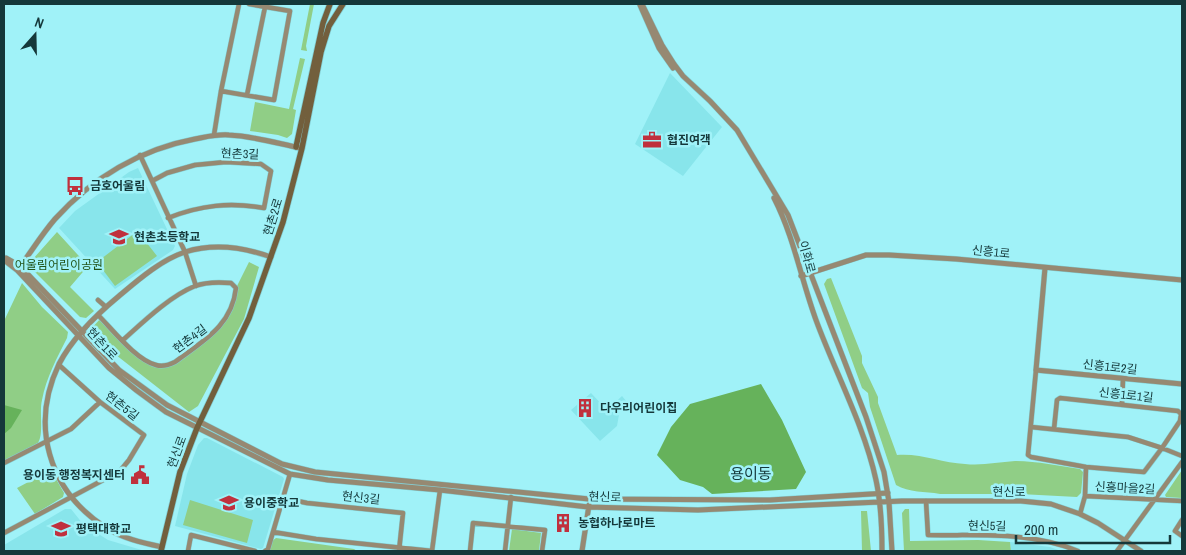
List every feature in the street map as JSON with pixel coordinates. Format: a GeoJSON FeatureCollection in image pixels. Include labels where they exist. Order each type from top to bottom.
{"type":"FeatureCollection","features":[{"type":"Feature","properties":{"kind":"main road","name":"현촌2로"},"geometry":{"type":"LineString","coordinates":[[299,148],[321,52],[329,26],[343,4]]}},
{"type":"Feature","properties":{"kind":"main road","name":"현촌2로"},"geometry":{"type":"LineString","coordinates":[[198,425],[249,318],[283,222],[329,5]]}},
{"type":"Feature","properties":{"kind":"main road","name":"현신로"},"geometry":{"type":"LineString","coordinates":[[161,549],[180,472],[198,425]]}},
{"type":"Feature","properties":{"kind":"street","name":"현촌3길"},"geometry":{"type":"LineString","coordinates":[[214,135],[239,4]]}},
{"type":"Feature","properties":{"kind":"street"},"geometry":{"type":"LineString","coordinates":[[221,91],[274,100],[290,12],[249,4]]}},
{"type":"Feature","properties":{"kind":"street","name":"이화로"},"geometry":{"type":"LineString","coordinates":[[640,4],[678,70],[729,119],[788,215],[866,417],[884,472],[889,502]]}},
{"type":"Feature","properties":{"kind":"street","name":"이화로"},"geometry":{"type":"LineString","coordinates":[[640,4],[659,48],[674,71],[724,118],[753,161],[782,214],[816,320],[854,416],[876,480],[882,521],[882,551]]}},
{"type":"Feature","properties":{"kind":"street"},"geometry":{"type":"LineString","coordinates":[[247,95],[265,7]]}},
{"type":"Feature","properties":{"kind":"street","name":"현촌3길"},"geometry":{"type":"LineString","coordinates":[[19,268],[56,219],[89,188],[118,167],[140,156],[174,143],[214,135],[251,137],[299,148]]}},
{"type":"Feature","properties":{"kind":"street"},"geometry":{"type":"LineString","coordinates":[[140,156],[185,252],[196,286]]}},
{"type":"Feature","properties":{"kind":"street","name":"현촌3길"},"geometry":{"type":"LineString","coordinates":[[152,181],[167,173],[195,165],[218,163],[262,164],[271,171],[264,208],[242,204],[215,205],[187,210],[168,218]]}},
{"type":"Feature","properties":{"kind":"street"},"geometry":{"type":"LineString","coordinates":[[161,549],[106,528],[86,514],[70,497],[50,461],[46,442],[45,430],[50,386],[59,365],[80,333],[136,281],[163,263],[185,252],[226,246],[248,249],[271,257]]}},
{"type":"Feature","properties":{"kind":"street","name":"신흥1로"},"geometry":{"type":"LineString","coordinates":[[801,276],[866,255],[956,259],[1182,280]]}},
{"type":"Feature","properties":{"kind":"street"},"geometry":{"type":"LineString","coordinates":[[4,258],[19,268],[80,333]]}},
{"type":"Feature","properties":{"kind":"street","name":"신흥1로1길"},"geometry":{"type":"LineString","coordinates":[[1045,268],[1028,456],[1086,467],[1144,472],[1180,421],[1181,414],[1178,411],[1060,398],[1057,400],[1054,429]]}},
{"type":"Feature","properties":{"kind":"street","name":"현촌4길"},"geometry":{"type":"LineString","coordinates":[[98,315],[123,340],[145,361],[158,366],[168,365],[175,362],[218,330],[224,322],[236,288],[230,282],[196,286],[149,316],[123,340]]}},
{"type":"Feature","properties":{"kind":"street"},"geometry":{"type":"LineString","coordinates":[[98,300],[106,307]]}},
{"type":"Feature","properties":{"kind":"street","name":"현촌1로"},"geometry":{"type":"LineString","coordinates":[[80,333],[109,368],[136,390],[166,412],[198,425]]}},
{"type":"Feature","properties":{"kind":"street","name":"현촌5길"},"geometry":{"type":"LineString","coordinates":[[4,533],[120,471],[144,435],[100,402],[59,365]]}},
{"type":"Feature","properties":{"kind":"street","name":"신흥1로2길"},"geometry":{"type":"LineString","coordinates":[[1036,370],[1182,384]]}},
{"type":"Feature","properties":{"kind":"street"},"geometry":{"type":"LineString","coordinates":[[1122,405],[1123,379]]}},
{"type":"Feature","properties":{"kind":"street"},"geometry":{"type":"LineString","coordinates":[[4,463],[75,426],[100,402]]}},
{"type":"Feature","properties":{"kind":"street","name":"현신로"},"geometry":{"type":"LineString","coordinates":[[198,425],[290,474],[328,480],[511,497],[588,507],[698,510],[878,502],[1022,501],[1051,504],[1080,514],[1141,551]]}},
{"type":"Feature","properties":{"kind":"street","name":"현신로"},"geometry":{"type":"LineString","coordinates":[[198,425],[282,464],[315,472],[589,499],[770,500],[888,493]]}},
{"type":"Feature","properties":{"kind":"street"},"geometry":{"type":"LineString","coordinates":[[1031,427],[1128,437],[1182,456]]}},
{"type":"Feature","properties":{"kind":"street"},"geometry":{"type":"LineString","coordinates":[[1117,551],[1182,462]]}},
{"type":"Feature","properties":{"kind":"street"},"geometry":{"type":"LineString","coordinates":[[1085,496],[1086,467]]}},
{"type":"Feature","properties":{"kind":"street"},"geometry":{"type":"LineString","coordinates":[[265,551],[268,549],[290,474]]}},
{"type":"Feature","properties":{"kind":"street"},"geometry":{"type":"LineString","coordinates":[[273,532],[365,545],[432,551],[440,490]]}},
{"type":"Feature","properties":{"kind":"street","name":"신흥마을2길"},"geometry":{"type":"LineString","coordinates":[[1080,514],[1085,496],[1182,501]]}},
{"type":"Feature","properties":{"kind":"street"},"geometry":{"type":"LineString","coordinates":[[505,551],[511,497]]}},
{"type":"Feature","properties":{"kind":"street","name":"현신3길"},"geometry":{"type":"LineString","coordinates":[[283,498],[403,513],[399,549]]}},
{"type":"Feature","properties":{"kind":"street"},"geometry":{"type":"LineString","coordinates":[[582,551],[589,499]]}},
{"type":"Feature","properties":{"kind":"street","name":"현신5길"},"geometry":{"type":"LineString","coordinates":[[926,501],[928,535],[1033,538],[1054,542],[1078,551]]}},
{"type":"Feature","properties":{"kind":"street"},"geometry":{"type":"LineString","coordinates":[[889,502],[892,551]]}},
{"type":"Feature","properties":{"kind":"street"},"geometry":{"type":"LineString","coordinates":[[1182,520],[1175,531],[1182,536]]}},
{"type":"Feature","properties":{"kind":"street"},"geometry":{"type":"LineString","coordinates":[[470,551],[473,523],[545,530],[542,551]]}},
{"type":"Feature","properties":{"kind":"street"},"geometry":{"type":"LineString","coordinates":[[188,551],[191,536],[255,551]]}},
{"type":"Feature","properties":{"kind":"street"},"geometry":{"type":"LineString","coordinates":[[222,551],[224,544]]}},
{"type":"Feature","properties":{"kind":"street"},"geometry":{"type":"LineString","coordinates":[[364,551],[365,545]]}},
{"type":"Feature","properties":{"kind":"shaded area"},"geometry":{"type":"Polygon","coordinates":[[[670,73],[722,127],[683,176],[635,144],[670,73]]]}},
{"type":"Feature","properties":{"kind":"shaded area","name":"현촌초등학교"},"geometry":{"type":"Polygon","coordinates":[[[138,168],[175,246],[173,250],[115,289],[59,228],[75,211],[129,172],[138,168]]]}},
{"type":"Feature","properties":{"kind":"shaded area"},"geometry":{"type":"Polygon","coordinates":[[[591,393],[607,410],[622,396],[627,402],[620,409],[617,426],[600,441],[571,410],[591,393]]]}},
{"type":"Feature","properties":{"kind":"shaded area","name":"용이중학교"},"geometry":{"type":"Polygon","coordinates":[[[204,438],[283,477],[284,479],[263,548],[175,526],[187,474],[198,445],[204,438]]]}},
{"type":"Feature","properties":{"kind":"shaded area","name":"평택대학교"},"geometry":{"type":"Polygon","coordinates":[[[65,509],[71,509],[83,524],[108,540],[145,551],[4,551],[4,545],[65,509]]]}},
{"type":"Feature","properties":{"kind":"shaded area"},"geometry":{"type":"Polygon","coordinates":[[[1010,542],[1050,547],[1061,551],[1011,551],[1010,542]]]}},
{"type":"Feature","properties":{"kind":"green space"},"geometry":{"type":"Polygon","coordinates":[[[310,4],[314,4],[306,46],[307,51],[301,50],[310,4]]]}},
{"type":"Feature","properties":{"kind":"green space"},"geometry":{"type":"Polygon","coordinates":[[[300,58],[305,59],[293,109],[296,110],[292,134],[287,138],[250,131],[255,102],[289,109],[300,58]]]}},
{"type":"Feature","properties":{"kind":"green space","name":"어울림어린이공원"},"geometry":{"type":"Polygon","coordinates":[[[57,232],[88,266],[70,287],[94,311],[86,318],[80,317],[34,271],[33,259],[57,232]]]}},
{"type":"Feature","properties":{"kind":"green space"},"geometry":{"type":"Polygon","coordinates":[[[135,233],[139,233],[157,256],[115,286],[97,262],[135,233]]]}},
{"type":"Feature","properties":{"kind":"green space"},"geometry":{"type":"Polygon","coordinates":[[[249,262],[259,267],[244,319],[198,406],[189,412],[93,337],[91,329],[101,318],[145,361],[158,366],[175,362],[224,322],[236,288],[249,262]]]}},
{"type":"Feature","properties":{"kind":"green space"},"geometry":{"type":"Polygon","coordinates":[[[831,278],[862,356],[862,363],[878,397],[878,403],[897,455],[915,455],[971,464],[1023,461],[1080,469],[1083,472],[1081,493],[1077,497],[1020,494],[940,494],[912,491],[896,485],[870,407],[868,393],[862,388],[824,284],[827,279],[831,278]]]}},
{"type":"Feature","properties":{"kind":"green space"},"geometry":{"type":"Polygon","coordinates":[[[22,283],[42,307],[68,332],[46,384],[41,405],[40,439],[38,443],[4,462],[4,321],[22,283]]]}},
{"type":"Feature","properties":{"kind":"green space"},"geometry":{"type":"Polygon","coordinates":[[[761,384],[782,420],[806,472],[796,489],[712,494],[703,487],[680,480],[657,455],[671,427],[690,404],[761,384]]]}},
{"type":"Feature","properties":{"kind":"green space"},"geometry":{"type":"Polygon","coordinates":[[[4,405],[22,410],[11,428],[4,434],[4,405]]]}},
{"type":"Feature","properties":{"kind":"green space"},"geometry":{"type":"Polygon","coordinates":[[[51,470],[64,493],[63,497],[35,514],[17,488],[51,470]]]}},
{"type":"Feature","properties":{"kind":"green space"},"geometry":{"type":"Polygon","coordinates":[[[1182,470],[1182,498],[1166,497],[1165,495],[1182,470]]]}},
{"type":"Feature","properties":{"kind":"green space"},"geometry":{"type":"Polygon","coordinates":[[[190,500],[253,520],[247,543],[183,525],[190,500]]]}},
{"type":"Feature","properties":{"kind":"green space"},"geometry":{"type":"Polygon","coordinates":[[[905,509],[909,509],[910,541],[978,540],[1010,542],[1011,551],[904,551],[902,513],[905,509]]]}},
{"type":"Feature","properties":{"kind":"green space"},"geometry":{"type":"Polygon","coordinates":[[[861,511],[867,511],[871,551],[862,551],[861,511]]]}},
{"type":"Feature","properties":{"kind":"green space"},"geometry":{"type":"Polygon","coordinates":[[[512,529],[541,533],[539,551],[509,551],[512,529]]]}},
{"type":"Feature","properties":{"kind":"green space"},"geometry":{"type":"Polygon","coordinates":[[[276,538],[357,551],[269,551],[272,541],[276,538]]]}},
{"type":"Feature","properties":{"kind":"place","name":"협진여객"},"geometry":{"type":"Point","coordinates":[652,140]}},
{"type":"Feature","properties":{"kind":"place","name":"금호어울림"},"geometry":{"type":"Point","coordinates":[75,186]}},
{"type":"Feature","properties":{"kind":"place","name":"현촌초등학교"},"geometry":{"type":"Point","coordinates":[119,237]}},
{"type":"Feature","properties":{"kind":"place","name":"다우리어린이집"},"geometry":{"type":"Point","coordinates":[585,408]}},
{"type":"Feature","properties":{"kind":"place","name":"용이동 행정복지센터"},"geometry":{"type":"Point","coordinates":[140,475]}},
{"type":"Feature","properties":{"kind":"place","name":"용이중학교"},"geometry":{"type":"Point","coordinates":[229,503]}},
{"type":"Feature","properties":{"kind":"place","name":"농협하나로마트"},"geometry":{"type":"Point","coordinates":[563,523]}},
{"type":"Feature","properties":{"kind":"place","name":"평택대학교"},"geometry":{"type":"Point","coordinates":[61,529]}},
{"type":"Feature","properties":{"kind":"district","name":"용이동"},"geometry":{"type":"Point","coordinates":[751,474]}}]}
